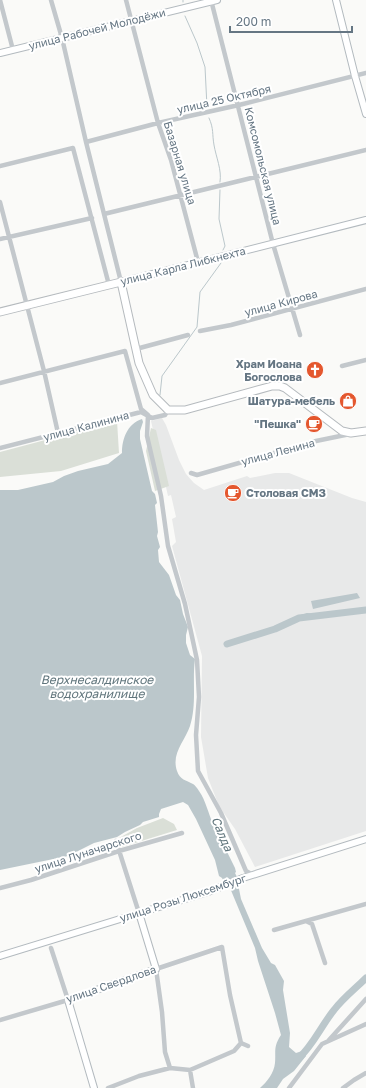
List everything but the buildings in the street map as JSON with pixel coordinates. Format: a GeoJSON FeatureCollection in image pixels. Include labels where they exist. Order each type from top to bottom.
{"type":"FeatureCollection","features":[{"type":"Feature","properties":{"kind":"main road","name":"улица Карла Либкнехта"},"geometry":{"type":"LineString","coordinates":[[0,312],[121,282]]}},
{"type":"Feature","properties":{"kind":"main road"},"geometry":{"type":"LineString","coordinates":[[121,282],[139,363],[153,395],[168,410],[185,410],[272,386],[280,386],[298,397],[342,431],[351,434]]}},
{"type":"Feature","properties":{"kind":"main road","name":"улица Ленина"},"geometry":{"type":"LineString","coordinates":[[351,434],[366,431]]}},
{"type":"Feature","properties":{"kind":"street"},"geometry":{"type":"LineString","coordinates":[[0,0],[13,50]]}},
{"type":"Feature","properties":{"kind":"street"},"geometry":{"type":"LineString","coordinates":[[51,0],[62,38],[121,282]]}},
{"type":"Feature","properties":{"kind":"street","name":"Базарная улица"},"geometry":{"type":"LineString","coordinates":[[126,0],[158,124],[171,160],[198,262]]}},
{"type":"Feature","properties":{"kind":"street","name":"улица Рабочей Молодёжи"},"geometry":{"type":"LineString","coordinates":[[0,53],[213,0]]}},
{"type":"Feature","properties":{"kind":"street","name":"Комсомольская улица"},"geometry":{"type":"LineString","coordinates":[[213,0],[273,244],[300,335]]}},
{"type":"Feature","properties":{"kind":"street"},"geometry":{"type":"LineString","coordinates":[[336,0],[366,114]]}},
{"type":"Feature","properties":{"kind":"street","name":"улица 25 Октября"},"geometry":{"type":"LineString","coordinates":[[86,142],[366,73]]}},
{"type":"Feature","properties":{"kind":"street"},"geometry":{"type":"LineString","coordinates":[[0,166],[73,148],[109,285]]}},
{"type":"Feature","properties":{"kind":"street"},"geometry":{"type":"LineString","coordinates":[[104,214],[366,150]]}},
{"type":"Feature","properties":{"kind":"street"},"geometry":{"type":"LineString","coordinates":[[0,202],[44,371],[58,434]]}},
{"type":"Feature","properties":{"kind":"street"},"geometry":{"type":"LineString","coordinates":[[0,239],[92,218]]}},
{"type":"Feature","properties":{"kind":"street","name":"улица Карла Либкнехта"},"geometry":{"type":"LineString","coordinates":[[121,282],[366,220]]}},
{"type":"Feature","properties":{"kind":"street","name":"улица Кирова"},"geometry":{"type":"LineString","coordinates":[[200,331],[292,310],[366,290]]}},
{"type":"Feature","properties":{"kind":"street"},"geometry":{"type":"LineString","coordinates":[[136,349],[188,335]]}},
{"type":"Feature","properties":{"kind":"street"},"geometry":{"type":"LineString","coordinates":[[0,383],[125,351],[141,409],[148,415],[147,436],[161,496],[168,546],[185,604],[197,660],[199,697],[196,735],[198,771],[221,813],[246,871],[253,875]]}},
{"type":"Feature","properties":{"kind":"street"},"geometry":{"type":"LineString","coordinates":[[342,366],[366,360]]}},
{"type":"Feature","properties":{"kind":"street","name":"улица Калинина"},"geometry":{"type":"LineString","coordinates":[[0,448],[141,412],[152,418],[165,415],[168,410]]}},
{"type":"Feature","properties":{"kind":"street","name":"улица Ленина"},"geometry":{"type":"LineString","coordinates":[[191,473],[197,475],[316,442],[351,434]]}},
{"type":"Feature","properties":{"kind":"street","name":"улица Луначарского"},"geometry":{"type":"LineString","coordinates":[[0,888],[32,880],[119,851],[182,833]]}},
{"type":"Feature","properties":{"kind":"street","name":"улица Розы Люксембург"},"geometry":{"type":"LineString","coordinates":[[0,956],[218,888],[243,878],[366,839]]}},
{"type":"Feature","properties":{"kind":"street"},"geometry":{"type":"LineString","coordinates":[[116,841],[156,969],[162,1012],[165,1052],[170,1068]]}},
{"type":"Feature","properties":{"kind":"street"},"geometry":{"type":"LineString","coordinates":[[274,930],[366,904]]}},
{"type":"Feature","properties":{"kind":"street"},"geometry":{"type":"LineString","coordinates":[[306,921],[312,924],[325,962]]}},
{"type":"Feature","properties":{"kind":"street","name":"улица Свердлова"},"geometry":{"type":"LineString","coordinates":[[0,1020],[68,1000],[222,947],[230,995],[241,1044]]}},
{"type":"Feature","properties":{"kind":"street"},"geometry":{"type":"LineString","coordinates":[[51,948],[94,1088]]}},
{"type":"Feature","properties":{"kind":"street"},"geometry":{"type":"LineString","coordinates":[[326,1042],[366,999]]}},
{"type":"Feature","properties":{"kind":"street"},"geometry":{"type":"LineString","coordinates":[[289,1088],[322,1044],[366,1024]]}},
{"type":"Feature","properties":{"kind":"street"},"geometry":{"type":"LineString","coordinates":[[108,1088],[139,1076],[170,1068],[190,1070],[234,1051],[241,1044],[248,1046]]}},
{"type":"Feature","properties":{"kind":"street"},"geometry":{"type":"LineString","coordinates":[[190,1070],[193,1088]]}},
{"type":"Feature","properties":{"kind":"street"},"geometry":{"type":"LineString","coordinates":[[344,1088],[366,1073]]}},
{"type":"Feature","properties":{"kind":"shaded area"},"geometry":{"type":"Polygon","coordinates":[[[162,418],[186,474],[194,483],[204,490],[247,476],[250,478],[275,473],[289,473],[366,502],[366,831],[255,867],[235,829],[219,806],[208,778],[201,737],[202,656],[172,546],[176,542],[172,519],[176,517],[171,495],[168,496],[151,421],[162,418]]]}},
{"type":"Feature","properties":{"kind":"shaded area"},"geometry":{"type":"Polygon","coordinates":[[[117,421],[119,453],[61,471],[0,477],[0,452],[117,421]]]}},
{"type":"Feature","properties":{"kind":"shaded area"},"geometry":{"type":"Polygon","coordinates":[[[151,428],[156,430],[169,486],[155,491],[146,451],[151,428]]]}},
{"type":"Feature","properties":{"kind":"shaded area"},"geometry":{"type":"Polygon","coordinates":[[[163,818],[174,824],[177,830],[122,847],[119,838],[137,828],[163,818]]]}},
{"type":"Feature","properties":{"kind":"water","name":"Верхнесалдинское водохранилище"},"geometry":{"type":"Polygon","coordinates":[[[142,419],[143,422],[140,431],[140,439],[152,491],[155,494],[157,503],[155,505],[158,532],[157,536],[160,547],[158,550],[159,562],[169,575],[176,595],[180,600],[188,627],[186,643],[190,655],[195,659],[192,718],[188,732],[177,753],[177,771],[180,776],[195,785],[198,789],[213,824],[235,868],[237,877],[224,882],[219,876],[215,860],[196,819],[188,805],[183,802],[161,809],[159,817],[143,822],[117,837],[94,843],[68,856],[0,870],[0,490],[18,490],[53,482],[78,471],[108,464],[122,453],[124,437],[129,428],[137,421],[142,419]]]}},
{"type":"Feature","properties":{"kind":"water"},"geometry":{"type":"Polygon","coordinates":[[[357,593],[360,598],[313,609],[311,601],[357,593]]]}},
{"type":"Feature","properties":{"kind":"water"},"geometry":{"type":"Polygon","coordinates":[[[307,613],[323,615],[320,618],[300,620],[299,618],[301,615],[307,613]]]}},
{"type":"Feature","properties":{"kind":"water"},"geometry":{"type":"Polygon","coordinates":[[[238,884],[241,899],[262,948],[271,963],[275,965],[284,981],[283,990],[290,1033],[289,1047],[296,1053],[302,1051],[306,1056],[294,1071],[283,1079],[277,1088],[260,1088],[272,1074],[275,1063],[275,1049],[281,1035],[255,948],[230,888],[238,884]]]}},
{"type":"Feature","properties":{"kind":"waterway"},"geometry":{"type":"LineString","coordinates":[[185,16],[197,43],[205,67],[207,107]]}},
{"type":"Feature","properties":{"kind":"waterway"},"geometry":{"type":"LineString","coordinates":[[209,118],[212,125],[214,145],[220,168],[220,182]]}},
{"type":"Feature","properties":{"kind":"waterway"},"geometry":{"type":"LineString","coordinates":[[220,190],[219,219],[225,246],[223,250]]}},
{"type":"Feature","properties":{"kind":"waterway"},"geometry":{"type":"LineString","coordinates":[[160,395],[162,376],[197,327],[200,292],[221,263]]}},
{"type":"Feature","properties":{"kind":"waterway","name":"Салда"},"geometry":{"type":"LineString","coordinates":[[227,644],[275,629],[299,618],[366,610]]}},
{"type":"Feature","properties":{"kind":"waterway","name":"Салда"},"geometry":{"type":"LineString","coordinates":[[297,1060],[308,1049],[329,1016],[345,997],[366,978]]}},
{"type":"Feature","properties":{"kind":"place","name":"Храм Иоана Богослова"},"geometry":{"type":"Point","coordinates":[315,370]}},
{"type":"Feature","properties":{"kind":"place","name":"Шатура-мебель"},"geometry":{"type":"Point","coordinates":[348,401]}},
{"type":"Feature","properties":{"kind":"place","name":"\"Пешка\""},"geometry":{"type":"Point","coordinates":[314,424]}},
{"type":"Feature","properties":{"kind":"place","name":"Столовая СМЗ"},"geometry":{"type":"Point","coordinates":[233,493]}}]}
